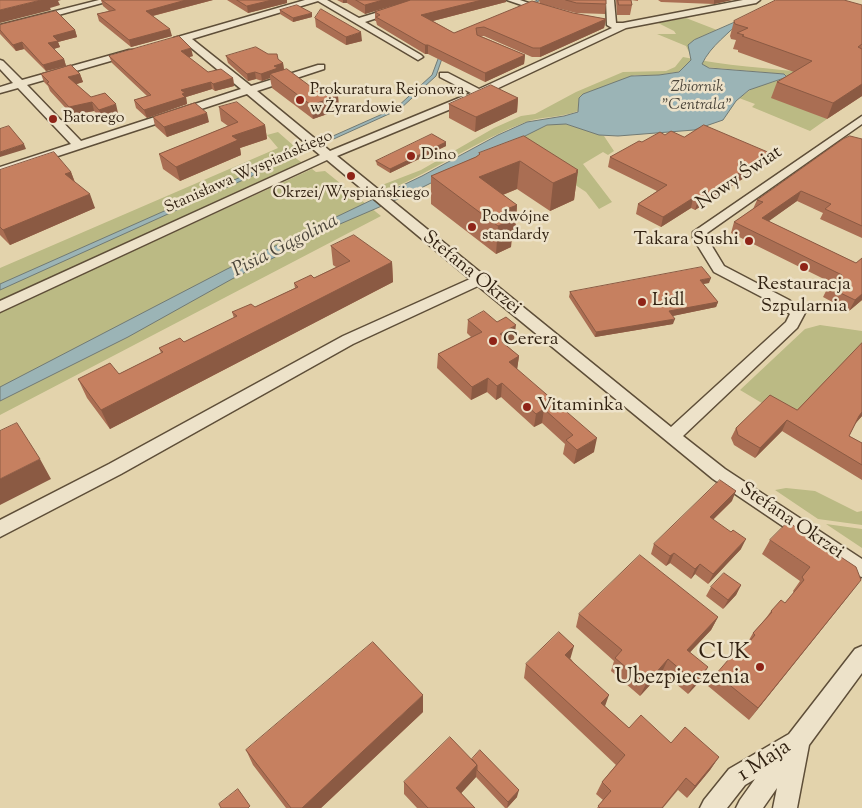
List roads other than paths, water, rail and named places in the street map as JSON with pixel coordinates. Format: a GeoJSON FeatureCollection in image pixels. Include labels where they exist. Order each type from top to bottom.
{"type":"FeatureCollection","features":[{"type":"Feature","properties":{"kind":"street"},"geometry":{"type":"LineString","coordinates":[[0,28],[109,0]]}},
{"type":"Feature","properties":{"kind":"street"},"geometry":{"type":"LineString","coordinates":[[167,43],[314,0]]}},
{"type":"Feature","properties":{"kind":"street"},"geometry":{"type":"LineString","coordinates":[[321,0],[418,57]]}},
{"type":"Feature","properties":{"kind":"street"},"geometry":{"type":"LineString","coordinates":[[358,22],[427,0]]}},
{"type":"Feature","properties":{"kind":"street"},"geometry":{"type":"LineString","coordinates":[[610,0],[612,25]]}},
{"type":"Feature","properties":{"kind":"street"},"geometry":{"type":"LineString","coordinates":[[600,23],[623,26],[756,0]]}},
{"type":"Feature","properties":{"kind":"street"},"geometry":{"type":"LineString","coordinates":[[514,1],[557,13]]}},
{"type":"Feature","properties":{"kind":"street","name":"Stanisława Wyspiańskiego"},"geometry":{"type":"LineString","coordinates":[[0,306],[324,153],[479,93],[623,26]]}},
{"type":"Feature","properties":{"kind":"street","name":"Stefana Okrzei"},"geometry":{"type":"LineString","coordinates":[[185,38],[373,194],[671,436],[720,474],[862,569]]}},
{"type":"Feature","properties":{"kind":"street"},"geometry":{"type":"LineString","coordinates":[[0,90],[140,50]]}},
{"type":"Feature","properties":{"kind":"street"},"geometry":{"type":"LineString","coordinates":[[528,60],[540,66]]}},
{"type":"Feature","properties":{"kind":"street"},"geometry":{"type":"LineString","coordinates":[[0,63],[78,145]]}},
{"type":"Feature","properties":{"kind":"street"},"geometry":{"type":"LineString","coordinates":[[0,171],[321,67]]}},
{"type":"Feature","properties":{"kind":"street"},"geometry":{"type":"LineString","coordinates":[[444,75],[479,93]]}},
{"type":"Feature","properties":{"kind":"street","name":"Nowy Świat"},"geometry":{"type":"LineString","coordinates":[[671,436],[688,423],[792,325],[798,313],[784,303],[719,269],[700,238],[700,232],[862,119]]}},
{"type":"Feature","properties":{"kind":"street"},"geometry":{"type":"LineString","coordinates":[[837,136],[854,143]]}},
{"type":"Feature","properties":{"kind":"street"},"geometry":{"type":"LineString","coordinates":[[0,529],[114,469],[348,340],[479,280]]}},
{"type":"Feature","properties":{"kind":"street","name":"1 Maja"},"geometry":{"type":"LineString","coordinates":[[748,808],[862,656]]}},
{"type":"Feature","properties":{"kind":"street","name":"1 Maja"},"geometry":{"type":"LineString","coordinates":[[712,808],[737,777],[799,740]]}},
{"type":"Feature","properties":{"kind":"street","name":"1 Maja"},"geometry":{"type":"LineString","coordinates":[[785,808],[799,740]]}},
{"type":"Feature","properties":{"kind":"water"},"geometry":{"type":"Polygon","coordinates":[[[541,0],[447,44],[436,76],[400,109],[0,290],[0,284],[396,108],[432,75],[444,43],[541,0]]]}},
{"type":"Feature","properties":{"kind":"water"},"geometry":{"type":"Polygon","coordinates":[[[742,19],[715,45],[702,64],[709,68],[784,74],[787,77],[749,90],[736,101],[723,120],[694,130],[618,136],[599,135],[566,124],[547,125],[405,196],[340,224],[232,279],[128,337],[0,401],[0,387],[227,269],[422,176],[498,135],[527,122],[578,112],[579,98],[583,94],[631,76],[679,72],[691,60],[688,45],[694,40],[742,19]]]}},
{"type":"Feature","properties":{"kind":"place","name":"Prokuratura Rejonowa w Żyrardowie"},"geometry":{"type":"Point","coordinates":[300,100]}},
{"type":"Feature","properties":{"kind":"place","name":"Batorego"},"geometry":{"type":"Point","coordinates":[53,119]}},
{"type":"Feature","properties":{"kind":"place","name":"Dino"},"geometry":{"type":"Point","coordinates":[411,156]}},
{"type":"Feature","properties":{"kind":"place","name":"Okrzei/Wyspiańskiego"},"geometry":{"type":"Point","coordinates":[351,176]}},
{"type":"Feature","properties":{"kind":"place","name":"Podwójne standardy"},"geometry":{"type":"Point","coordinates":[472,227]}},
{"type":"Feature","properties":{"kind":"place","name":"Takara Sushi"},"geometry":{"type":"Point","coordinates":[749,241]}},
{"type":"Feature","properties":{"kind":"place","name":"Restauracja Szpularnia"},"geometry":{"type":"Point","coordinates":[804,267]}},
{"type":"Feature","properties":{"kind":"place","name":"Lidl"},"geometry":{"type":"Point","coordinates":[642,302]}},
{"type":"Feature","properties":{"kind":"place","name":"Cerera"},"geometry":{"type":"Point","coordinates":[493,341]}},
{"type":"Feature","properties":{"kind":"place","name":"Vitaminka"},"geometry":{"type":"Point","coordinates":[527,407]}},
{"type":"Feature","properties":{"kind":"place","name":"CUK Ubezpieczenia"},"geometry":{"type":"Point","coordinates":[760,667]}},
{"type":"Feature","properties":{"kind":"water label","name":"Zbiornik \"Centrala\""},"geometry":{"type":"Point","coordinates":[697,97]}},
{"type":"Feature","properties":{"kind":"water label","name":"Pisia Gągolina"},"geometry":{"type":"Point","coordinates":[286,247]}}]}
